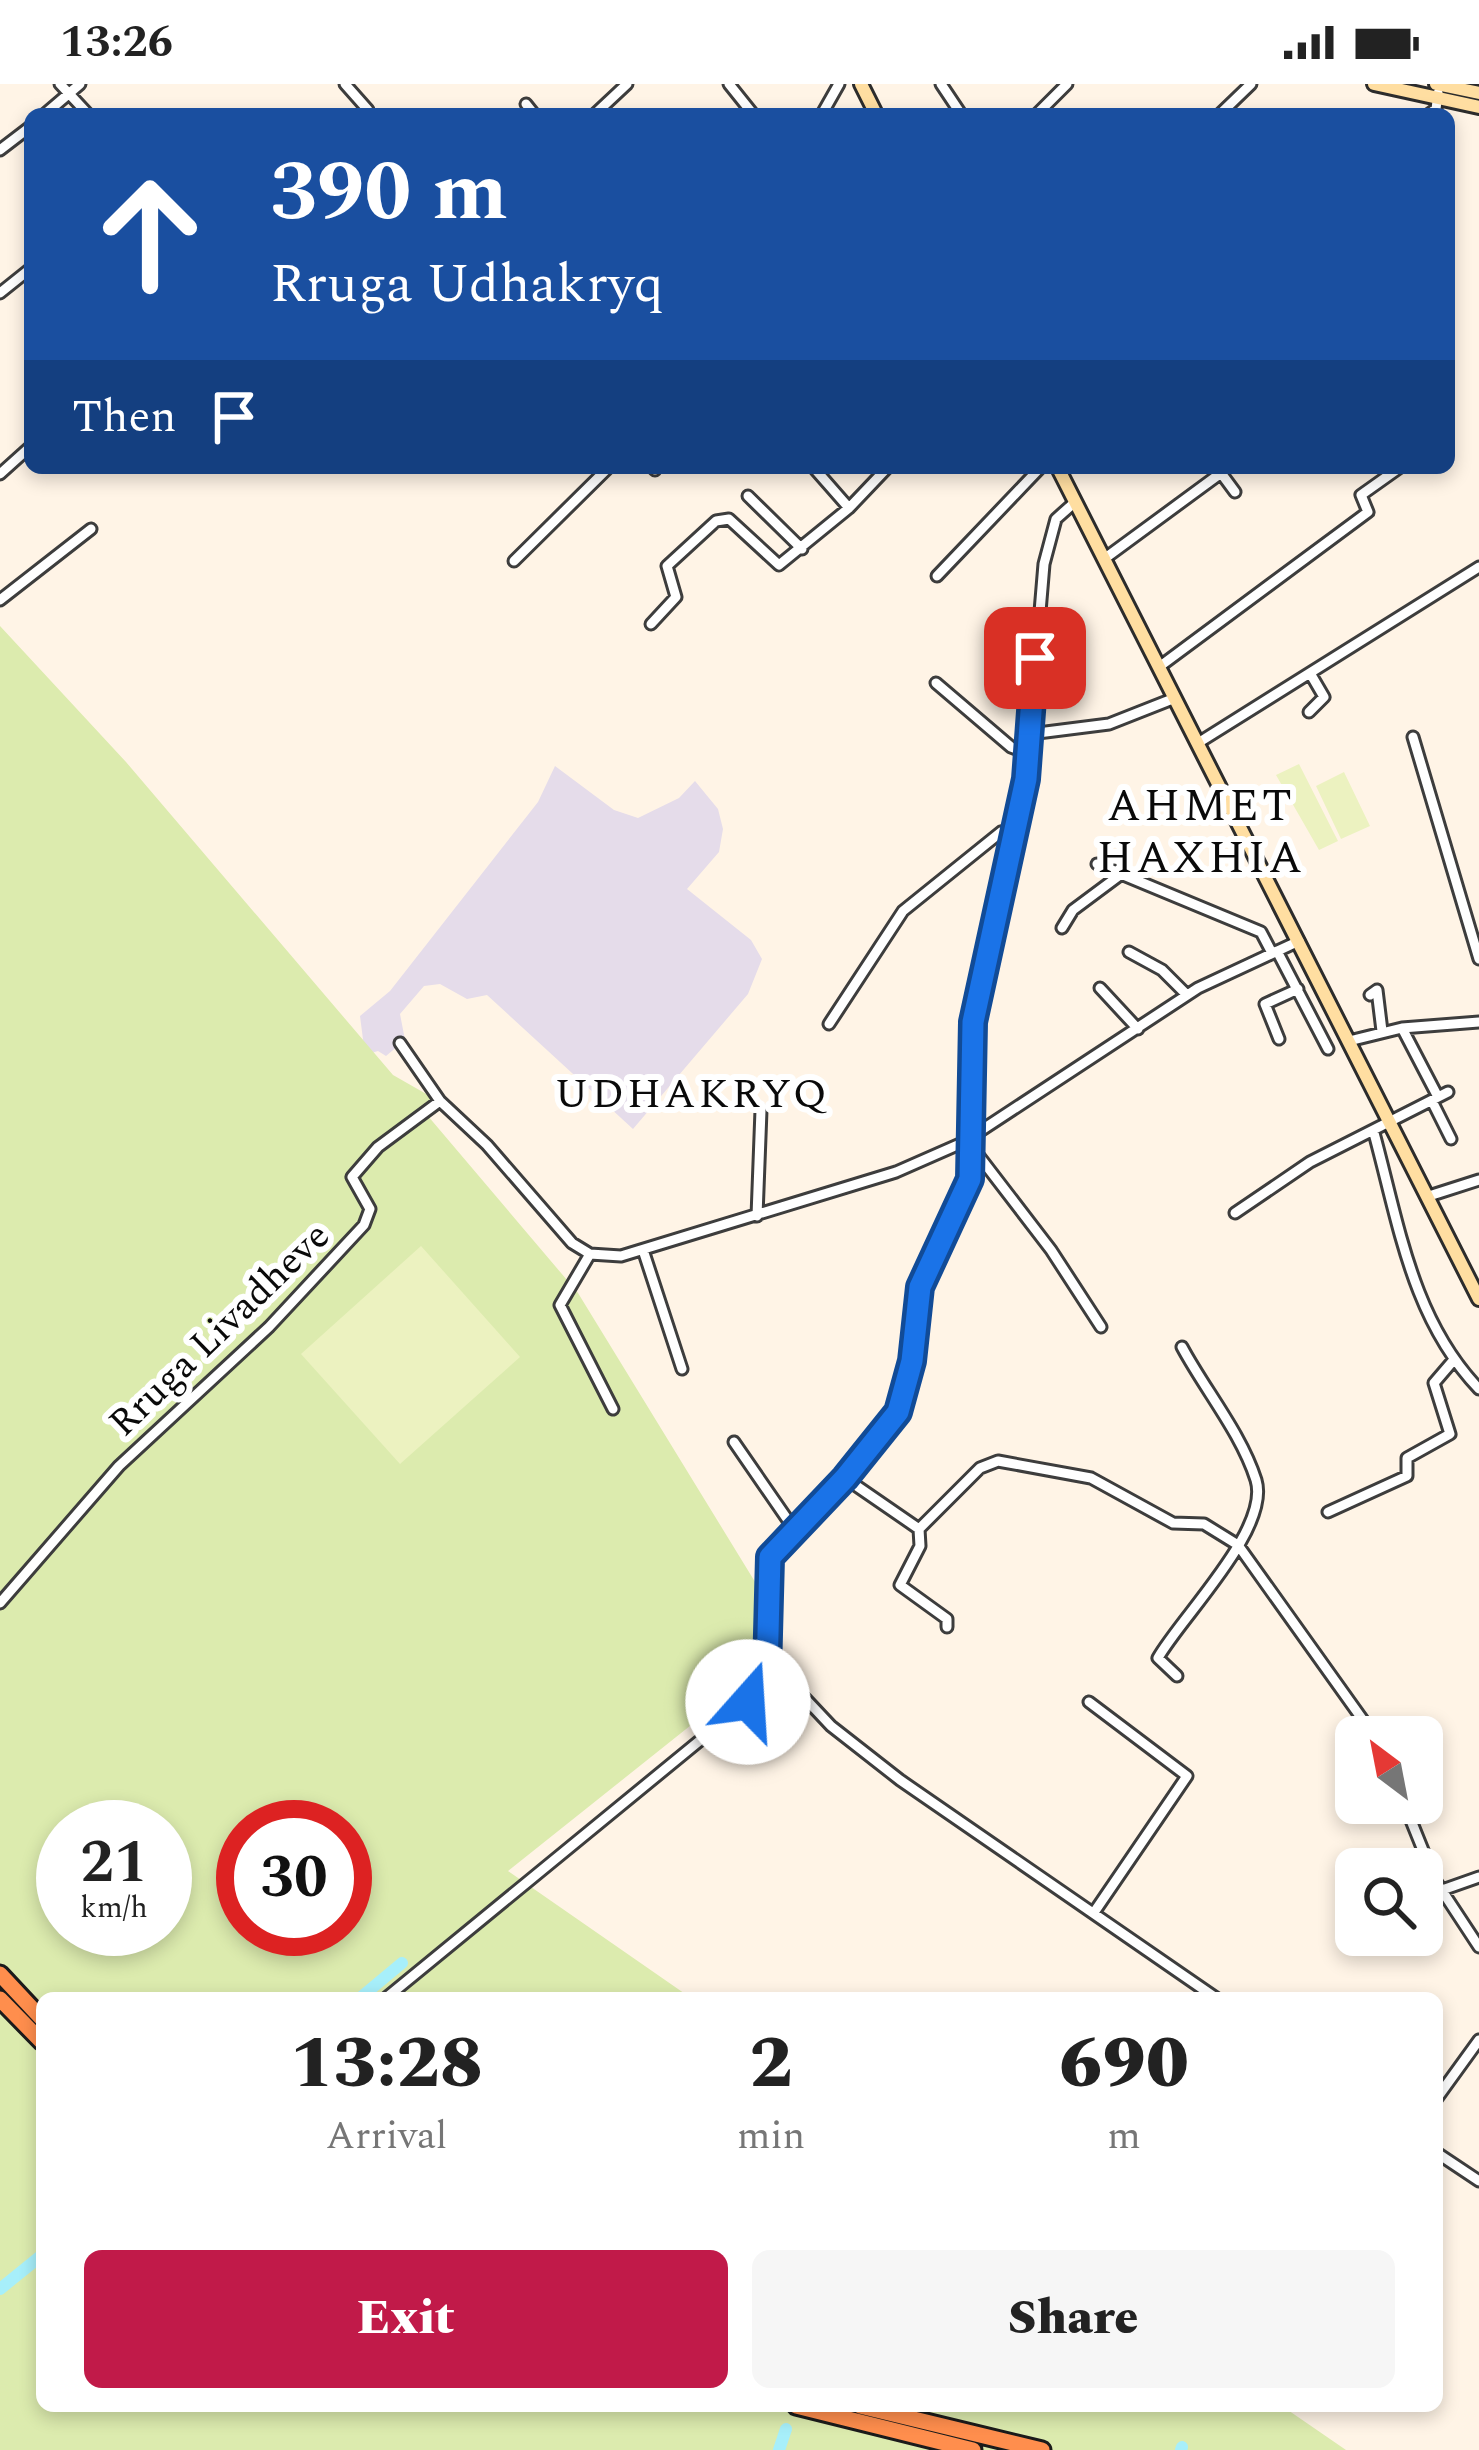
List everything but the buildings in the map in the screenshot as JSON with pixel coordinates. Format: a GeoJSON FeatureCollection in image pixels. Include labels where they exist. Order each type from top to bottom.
{"type":"FeatureCollection","features":[{"type":"Feature","properties":{"kind":"highway"},"geometry":{"type":"LineString","coordinates":[[0,1974],[36,2013]]}},
{"type":"Feature","properties":{"kind":"highway"},"geometry":{"type":"LineString","coordinates":[[0,1999],[36,2036]]}},
{"type":"Feature","properties":{"kind":"highway"},"geometry":{"type":"LineString","coordinates":[[820,2412],[973,2450]]}},
{"type":"Feature","properties":{"kind":"highway"},"geometry":{"type":"LineString","coordinates":[[885,2412],[1042,2450]]}},
{"type":"Feature","properties":{"kind":"main road"},"geometry":{"type":"LineString","coordinates":[[1374,84],[1479,93]]}},
{"type":"Feature","properties":{"kind":"main road"},"geometry":{"type":"LineString","coordinates":[[1437,89],[1479,107]]}},
{"type":"Feature","properties":{"kind":"main road"},"geometry":{"type":"LineString","coordinates":[[1061,474],[1349,1041],[1468,1264],[1479,1299]]}},
{"type":"Feature","properties":{"kind":"street"},"geometry":{"type":"LineString","coordinates":[[61,84],[82,108]]}},
{"type":"Feature","properties":{"kind":"street"},"geometry":{"type":"LineString","coordinates":[[52,108],[80,84]]}},
{"type":"Feature","properties":{"kind":"street"},"geometry":{"type":"LineString","coordinates":[[345,84],[366,108]]}},
{"type":"Feature","properties":{"kind":"street"},"geometry":{"type":"LineString","coordinates":[[601,108],[627,84]]}},
{"type":"Feature","properties":{"kind":"street"},"geometry":{"type":"LineString","coordinates":[[729,84],[748,108]]}},
{"type":"Feature","properties":{"kind":"street"},"geometry":{"type":"LineString","coordinates":[[1043,108],[1067,84]]}},
{"type":"Feature","properties":{"kind":"street"},"geometry":{"type":"LineString","coordinates":[[1226,108],[1251,84]]}},
{"type":"Feature","properties":{"kind":"street"},"geometry":{"type":"LineString","coordinates":[[0,150],[24,132]]}},
{"type":"Feature","properties":{"kind":"street"},"geometry":{"type":"LineString","coordinates":[[0,293],[24,274]]}},
{"type":"Feature","properties":{"kind":"street"},"geometry":{"type":"LineString","coordinates":[[0,474],[24,452]]}},
{"type":"Feature","properties":{"kind":"street"},"geometry":{"type":"LineString","coordinates":[[514,561],[602,474]]}},
{"type":"Feature","properties":{"kind":"street"},"geometry":{"type":"LineString","coordinates":[[819,474],[849,508]]}},
{"type":"Feature","properties":{"kind":"street"},"geometry":{"type":"LineString","coordinates":[[651,624],[676,597],[667,566],[722,518],[774,564],[784,564],[881,474]]}},
{"type":"Feature","properties":{"kind":"street"},"geometry":{"type":"LineString","coordinates":[[937,576],[1034,474]]}},
{"type":"Feature","properties":{"kind":"street"},"geometry":{"type":"LineString","coordinates":[[1104,559],[1220,474]]}},
{"type":"Feature","properties":{"kind":"street"},"geometry":{"type":"LineString","coordinates":[[1222,474],[1235,492]]}},
{"type":"Feature","properties":{"kind":"street"},"geometry":{"type":"LineString","coordinates":[[1160,668],[1361,518],[1369,510],[1361,494],[1390,474]]}},
{"type":"Feature","properties":{"kind":"street"},"geometry":{"type":"LineString","coordinates":[[748,496],[802,549]]}},
{"type":"Feature","properties":{"kind":"street"},"geometry":{"type":"LineString","coordinates":[[393,1992],[748,1702],[769,1660],[765,1568],[898,1412],[912,1361],[920,1287],[964,1198],[973,1142],[973,1022],[1029,754],[1044,564],[1056,520],[1075,502]]}},
{"type":"Feature","properties":{"kind":"street"},"geometry":{"type":"LineString","coordinates":[[0,600],[91,530]]}},
{"type":"Feature","properties":{"kind":"street"},"geometry":{"type":"LineString","coordinates":[[1198,743],[1479,567]]}},
{"type":"Feature","properties":{"kind":"street"},"geometry":{"type":"LineString","coordinates":[[1310,673],[1324,697],[1310,712]]}},
{"type":"Feature","properties":{"kind":"street"},"geometry":{"type":"LineString","coordinates":[[936,683],[1011,747],[1029,754]]}},
{"type":"Feature","properties":{"kind":"street"},"geometry":{"type":"LineString","coordinates":[[1030,734],[1108,724],[1175,698]]}},
{"type":"Feature","properties":{"kind":"street"},"geometry":{"type":"LineString","coordinates":[[1413,737],[1479,958]]}},
{"type":"Feature","properties":{"kind":"street"},"geometry":{"type":"LineString","coordinates":[[829,1024],[920,892],[1001,832],[1013,830]]}},
{"type":"Feature","properties":{"kind":"street"},"geometry":{"type":"LineString","coordinates":[[1097,864],[1261,932],[1298,989],[1328,1049]]}},
{"type":"Feature","properties":{"kind":"street"},"geometry":{"type":"LineString","coordinates":[[1062,928],[1073,910],[1120,874]]}},
{"type":"Feature","properties":{"kind":"street"},"geometry":{"type":"LineString","coordinates":[[400,1043],[440,1101],[487,1145],[564,1234],[590,1254],[644,1253],[896,1172],[973,1142],[1186,995],[1299,941]]}},
{"type":"Feature","properties":{"kind":"street"},"geometry":{"type":"LineString","coordinates":[[1130,952],[1162,970],[1186,995]]}},
{"type":"Feature","properties":{"kind":"street"},"geometry":{"type":"LineString","coordinates":[[1100,988],[1138,1029]]}},
{"type":"Feature","properties":{"kind":"street"},"geometry":{"type":"LineString","coordinates":[[1279,1039],[1265,1004],[1298,989]]}},
{"type":"Feature","properties":{"kind":"street"},"geometry":{"type":"LineString","coordinates":[[1370,995],[1377,990],[1382,1031]]}},
{"type":"Feature","properties":{"kind":"street"},"geometry":{"type":"LineString","coordinates":[[1349,1041],[1402,1028],[1479,1022]]}},
{"type":"Feature","properties":{"kind":"street"},"geometry":{"type":"LineString","coordinates":[[1402,1028],[1439,1097],[1450,1138]]}},
{"type":"Feature","properties":{"kind":"street"},"geometry":{"type":"LineString","coordinates":[[1235,1213],[1310,1162],[1439,1097]]}},
{"type":"Feature","properties":{"kind":"street","name":"Rruga Livadheve"},"geometry":{"type":"LineString","coordinates":[[0,1603],[119,1466],[252,1343],[356,1235],[370,1209],[352,1177],[378,1147],[440,1101]]}},
{"type":"Feature","properties":{"kind":"street"},"geometry":{"type":"LineString","coordinates":[[757,1216],[761,1110]]}},
{"type":"Feature","properties":{"kind":"street"},"geometry":{"type":"LineString","coordinates":[[1374,1133],[1421,1306],[1452,1362],[1479,1390]]}},
{"type":"Feature","properties":{"kind":"street"},"geometry":{"type":"LineString","coordinates":[[973,1142],[1101,1327]]}},
{"type":"Feature","properties":{"kind":"street"},"geometry":{"type":"LineString","coordinates":[[1429,1196],[1479,1180]]}},
{"type":"Feature","properties":{"kind":"street"},"geometry":{"type":"LineString","coordinates":[[644,1253],[682,1369]]}},
{"type":"Feature","properties":{"kind":"street"},"geometry":{"type":"LineString","coordinates":[[590,1254],[560,1305],[613,1409]]}},
{"type":"Feature","properties":{"kind":"street"},"geometry":{"type":"LineString","coordinates":[[1177,1676],[1158,1658],[1238,1545],[1258,1493],[1256,1479],[1182,1347]]}},
{"type":"Feature","properties":{"kind":"street"},"geometry":{"type":"LineString","coordinates":[[1328,1512],[1407,1476],[1407,1459],[1446,1439],[1450,1434],[1434,1383],[1452,1362]]}},
{"type":"Feature","properties":{"kind":"street"},"geometry":{"type":"LineString","coordinates":[[734,1442],[794,1529]]}},
{"type":"Feature","properties":{"kind":"street"},"geometry":{"type":"LineString","coordinates":[[947,1627],[946,1619],[900,1585],[920,1546],[919,1529],[980,1468],[998,1461],[1091,1478],[1173,1523],[1204,1524],[1238,1545],[1361,1716]]}},
{"type":"Feature","properties":{"kind":"street"},"geometry":{"type":"LineString","coordinates":[[845,1478],[919,1529]]}},
{"type":"Feature","properties":{"kind":"street"},"geometry":{"type":"LineString","coordinates":[[769,1660],[831,1726],[900,1780],[1208,1992]]}},
{"type":"Feature","properties":{"kind":"street"},"geometry":{"type":"LineString","coordinates":[[1090,1702],[1187,1776],[1095,1911]]}},
{"type":"Feature","properties":{"kind":"street"},"geometry":{"type":"LineString","coordinates":[[1412,1824],[1435,1880],[1479,1947]]}},
{"type":"Feature","properties":{"kind":"street"},"geometry":{"type":"LineString","coordinates":[[1445,1889],[1479,1877]]}},
{"type":"Feature","properties":{"kind":"street"},"geometry":{"type":"LineString","coordinates":[[1443,2090],[1479,2040]]}},
{"type":"Feature","properties":{"kind":"street"},"geometry":{"type":"LineString","coordinates":[[1443,2156],[1479,2181]]}},
{"type":"Feature","properties":{"kind":"shaded area"},"geometry":{"type":"Polygon","coordinates":[[[555,766],[614,810],[638,818],[679,798],[695,781],[718,809],[723,829],[719,852],[687,889],[751,940],[762,959],[748,994],[633,1129],[487,995],[467,999],[440,984],[424,986],[400,1014],[405,1040],[386,1056],[378,1051],[365,1055],[360,1016],[390,991],[538,802],[555,766]]]}},
{"type":"Feature","properties":{"kind":"green space"},"geometry":{"type":"Polygon","coordinates":[[[0,626],[126,762],[393,1075],[435,1099],[422,1109],[578,1293],[779,1621],[720,1702],[508,1871],[682,1992],[36,1992],[36,2412],[1291,2412],[1346,2450],[0,2450],[0,626]]]}},
{"type":"Feature","properties":{"kind":"green space"},"geometry":{"type":"Polygon","coordinates":[[[1299,764],[1338,841],[1319,850],[1276,775],[1299,764]]]}},
{"type":"Feature","properties":{"kind":"green space"},"geometry":{"type":"Polygon","coordinates":[[[1344,772],[1370,826],[1341,839],[1316,786],[1344,772]]]}},
{"type":"Feature","properties":{"kind":"green space"},"geometry":{"type":"Polygon","coordinates":[[[421,1246],[520,1357],[400,1464],[301,1354],[421,1246]]]}},
{"type":"Feature","properties":{"kind":"waterway"},"geometry":{"type":"LineString","coordinates":[[367,1992],[402,1963]]}},
{"type":"Feature","properties":{"kind":"waterway"},"geometry":{"type":"LineString","coordinates":[[0,2289],[36,2260]]}},
{"type":"Feature","properties":{"kind":"waterway"},"geometry":{"type":"LineString","coordinates":[[779,2450],[786,2429]]}},
{"type":"Feature","properties":{"kind":"district","name":"AHMET HAXHIA"},"geometry":{"type":"Point","coordinates":[1201,830]}},
{"type":"Feature","properties":{"kind":"district","name":"UDHAKRYQ"},"geometry":{"type":"Point","coordinates":[692,1092]}},
{"type":"Feature","properties":{"kind":"route"},"geometry":{"type":"LineString","coordinates":[[748,1702],[769,1660],[765,1568],[778,1544],[845,1478],[898,1412],[912,1361],[920,1287],[970,1179],[973,1022],[1026,779],[1035,658]]}}]}
